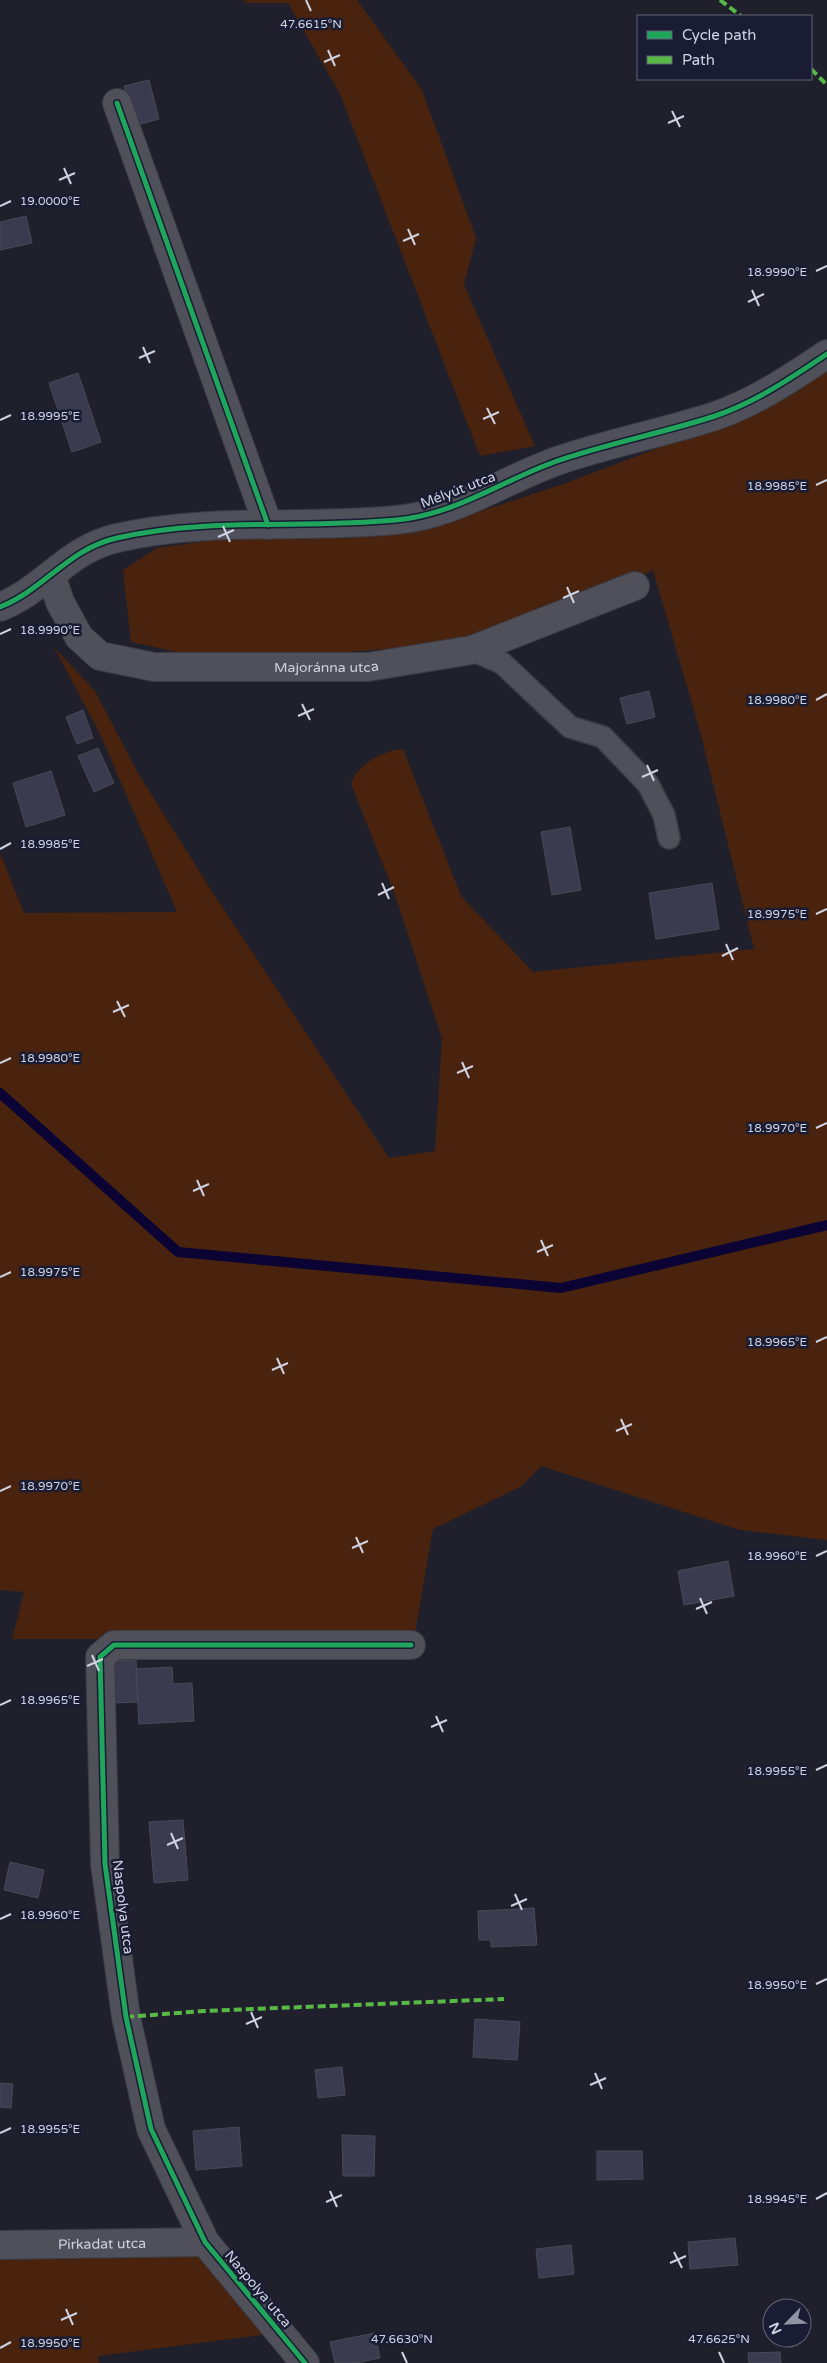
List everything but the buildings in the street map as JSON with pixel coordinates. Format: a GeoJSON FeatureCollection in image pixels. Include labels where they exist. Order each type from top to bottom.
{"type":"FeatureCollection","features":[{"type":"Feature","properties":{"kind":"street"},"geometry":{"type":"LineString","coordinates":[[117,103],[268,526]]}},
{"type":"Feature","properties":{"kind":"street","name":"Mélyút utca"},"geometry":{"type":"LineString","coordinates":[[0,607],[15,601],[89,546],[117,538],[181,528],[397,520],[434,514],[555,462],[717,415],[766,394],[827,354]]}},
{"type":"Feature","properties":{"kind":"street","name":"Majoránna utca"},"geometry":{"type":"LineString","coordinates":[[51,575],[60,602],[79,638],[100,656],[154,667],[368,667],[472,650],[635,586]]}},
{"type":"Feature","properties":{"kind":"street","name":"Naspolya utca"},"geometry":{"type":"LineString","coordinates":[[305,2363],[205,2242],[151,2129],[126,2017],[105,1864],[100,1657],[114,1645],[410,1645]]}},
{"type":"Feature","properties":{"kind":"street","name":"Pirkadat utca"},"geometry":{"type":"LineString","coordinates":[[0,2245],[205,2242]]}},
{"type":"Feature","properties":{"kind":"lane"},"geometry":{"type":"LineString","coordinates":[[472,650],[502,663],[570,727],[603,736],[648,784],[664,815],[669,838]]}},
{"type":"Feature","properties":{"kind":"shaded area"},"geometry":{"type":"Polygon","coordinates":[[[244,0],[357,0],[422,90],[476,238],[464,285],[535,446],[480,456],[340,94],[288,3],[246,3],[244,0]]]}},
{"type":"Feature","properties":{"kind":"shaded area"},"geometry":{"type":"Polygon","coordinates":[[[827,367],[827,1540],[740,1530],[541,1466],[522,1486],[433,1529],[414,1639],[12,1639],[24,1592],[0,1590],[0,853],[24,913],[177,912],[100,734],[54,647],[95,691],[138,773],[211,890],[389,1158],[435,1151],[442,1039],[397,900],[351,784],[359,770],[372,759],[388,752],[403,749],[461,896],[533,972],[754,949],[700,731],[653,570],[508,636],[448,644],[274,658],[210,659],[131,642],[123,570],[157,548],[273,532],[349,538],[448,522],[569,482],[731,420],[827,367]]]}},
{"type":"Feature","properties":{"kind":"shaded area"},"geometry":{"type":"Polygon","coordinates":[[[0,2256],[198,2256],[238,2276],[278,2333],[98,2356],[99,2363],[0,2363],[0,2256]]]}},
{"type":"Feature","properties":{"kind":"waterway"},"geometry":{"type":"LineString","coordinates":[[0,1093],[178,1252],[561,1288],[827,1225]]}},
{"type":"Feature","properties":{"kind":"marked path"},"geometry":{"type":"LineString","coordinates":[[720,0],[740,15]]}},
{"type":"Feature","properties":{"kind":"marked path"},"geometry":{"type":"LineString","coordinates":[[812,70],[827,85]]}},
{"type":"Feature","properties":{"kind":"marked path"},"geometry":{"type":"LineString","coordinates":[[126,2017],[203,2011],[504,1999]]}},
{"type":"Feature","properties":{"kind":"cycle path"},"geometry":{"type":"LineString","coordinates":[[117,103],[268,525]]}},
{"type":"Feature","properties":{"kind":"cycle path"},"geometry":{"type":"LineString","coordinates":[[0,607],[30,590],[84,551],[100,543],[117,538],[151,532],[221,525],[326,524],[396,520],[418,517],[438,511],[459,504],[557,461],[715,416],[745,404],[773,389],[827,354]]}},
{"type":"Feature","properties":{"kind":"cycle path"},"geometry":{"type":"LineString","coordinates":[[305,2363],[205,2242],[151,2129],[126,2017],[105,1864],[100,1657],[114,1645],[411,1645]]}}]}
